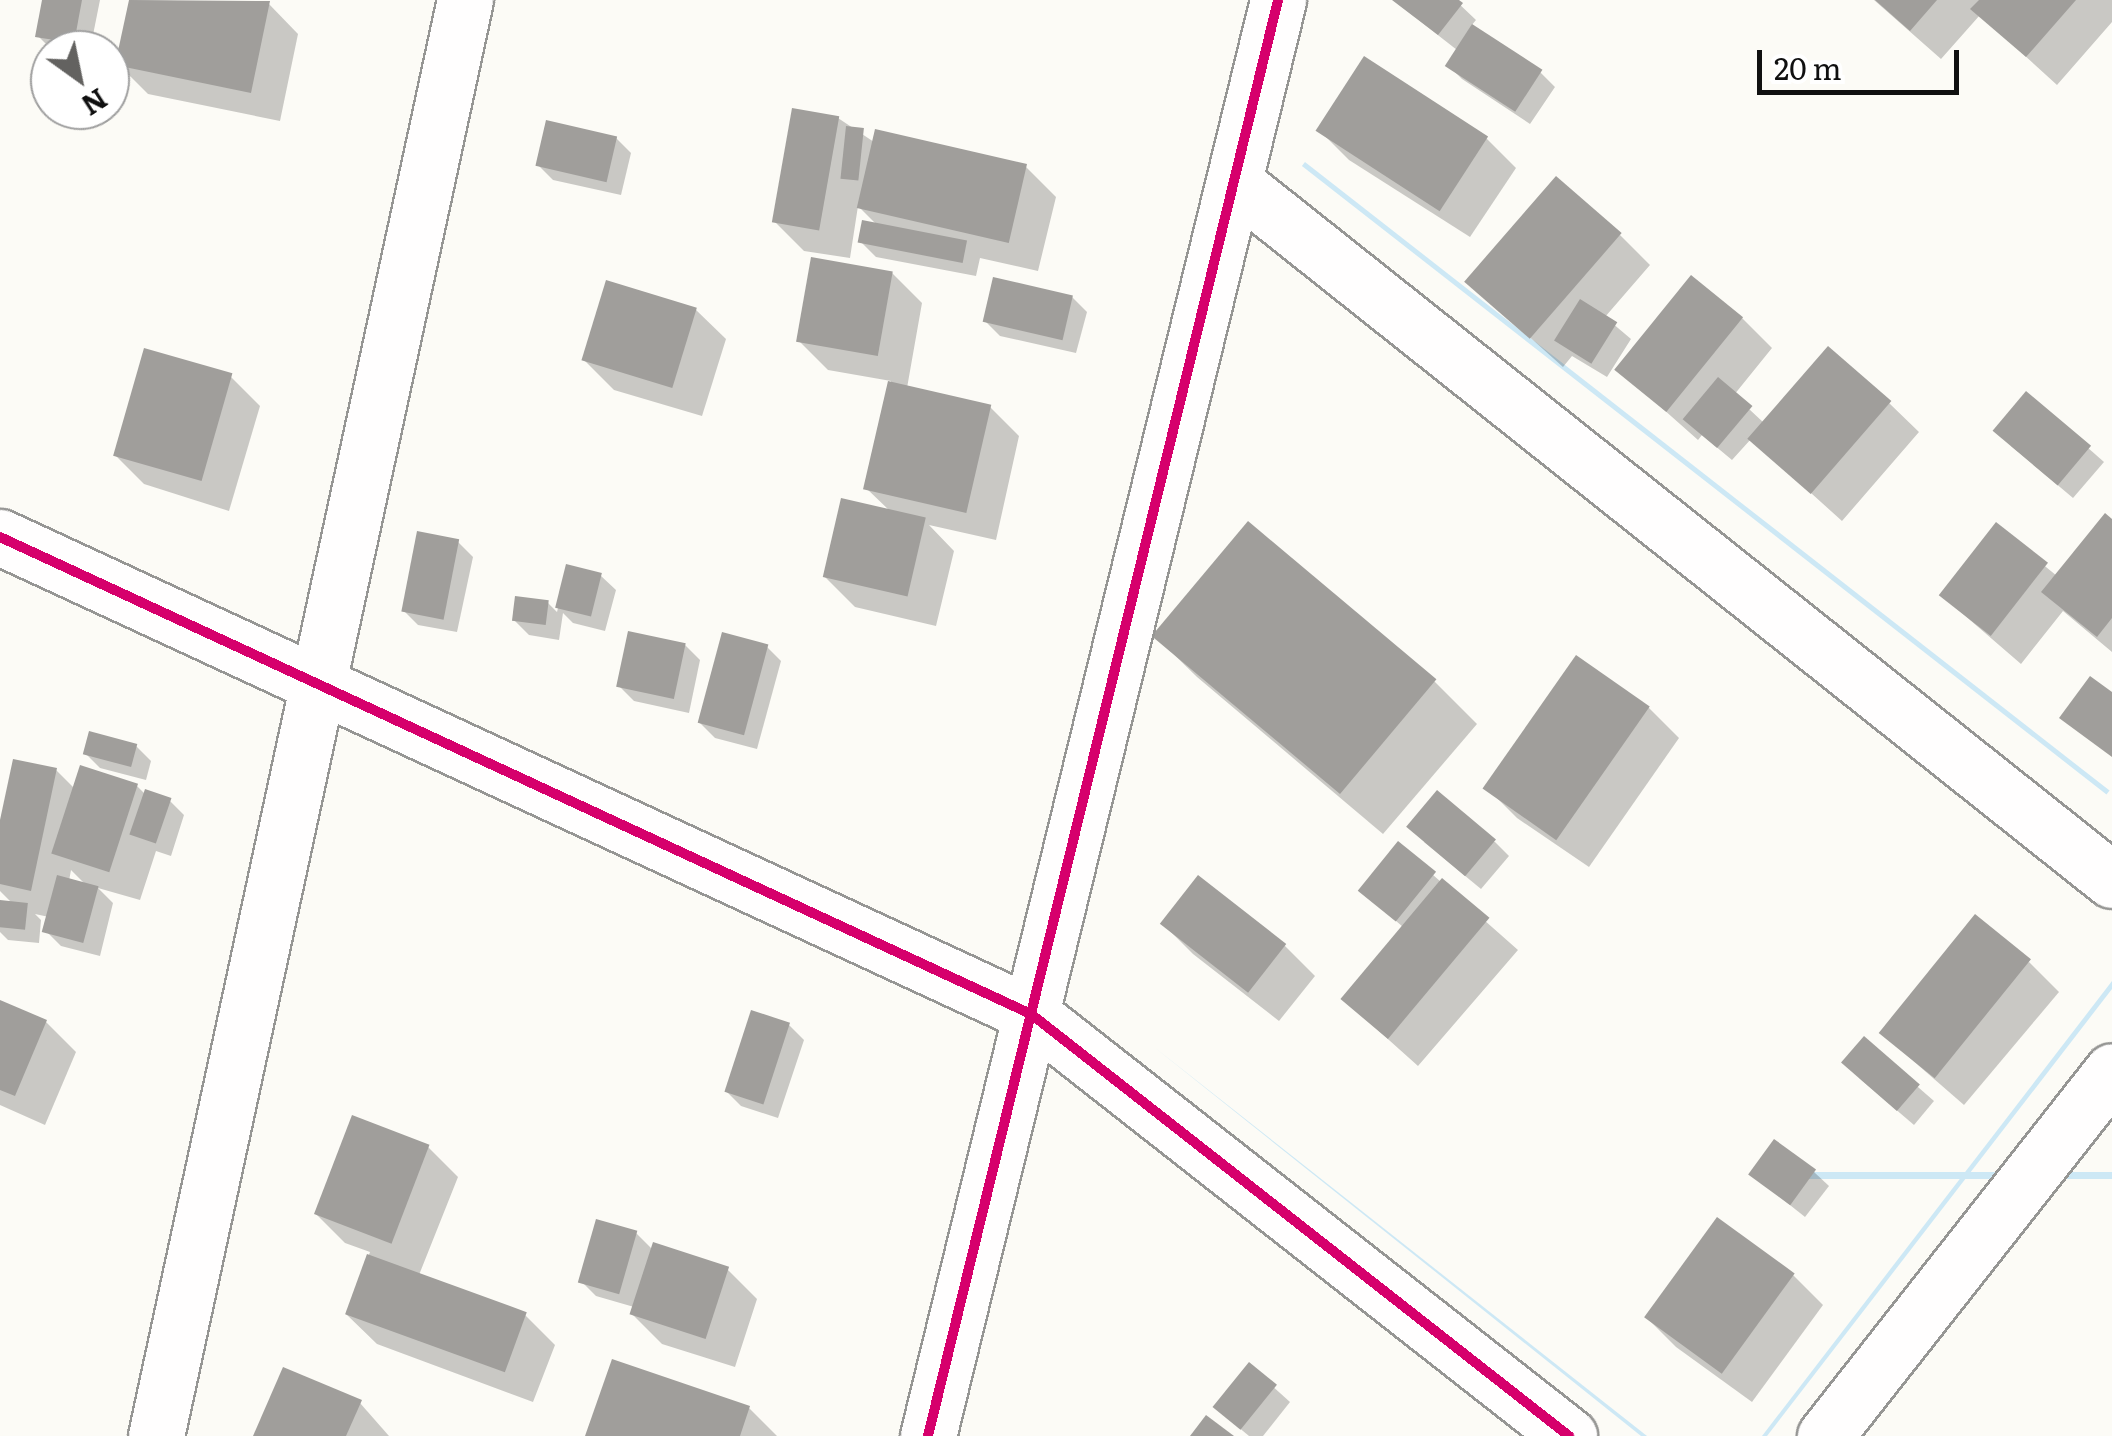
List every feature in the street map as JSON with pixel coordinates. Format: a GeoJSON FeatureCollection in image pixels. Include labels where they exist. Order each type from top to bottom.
{"type":"FeatureCollection","features":[{"type":"Feature","properties":{"kind":"street"},"geometry":{"type":"LineString","coordinates":[[156,1436],[464,0]]}},
{"type":"Feature","properties":{"kind":"street"},"geometry":{"type":"LineString","coordinates":[[928,1436],[1278,0]]}},
{"type":"Feature","properties":{"kind":"street"},"geometry":{"type":"LineString","coordinates":[[1235,183],[2112,880]]}},
{"type":"Feature","properties":{"kind":"street"},"geometry":{"type":"LineString","coordinates":[[0,537],[318,680],[1031,1014],[1569,1436]]}},
{"type":"Feature","properties":{"kind":"street"},"geometry":{"type":"LineString","coordinates":[[1825,1436],[2112,1071]]}},
{"type":"Feature","properties":{"kind":"water"},"geometry":{"type":"Polygon","coordinates":[[[1305,162],[2110,791],[2106,795],[1302,166],[1305,162]]]}},
{"type":"Feature","properties":{"kind":"water"},"geometry":{"type":"Polygon","coordinates":[[[2112,981],[2112,989],[1767,1436],[1762,1436],[2112,981]]]}},
{"type":"Feature","properties":{"kind":"water"},"geometry":{"type":"Polygon","coordinates":[[[1154,1047],[1647,1436],[1641,1436],[1154,1047]]]}},
{"type":"Feature","properties":{"kind":"water"},"geometry":{"type":"Polygon","coordinates":[[[1777,1172],[2112,1172],[2112,1179],[1777,1179],[1777,1172]]]}},
{"type":"Feature","properties":{"kind":"building"},"geometry":{"type":"Polygon","coordinates":[[[42,0],[82,0],[76,30],[36,30],[42,0]]]}},
{"type":"Feature","properties":{"kind":"building"},"geometry":{"type":"Polygon","coordinates":[[[129,0],[270,1],[251,93],[130,68],[130,30],[123,30],[129,0]]]}},
{"type":"Feature","properties":{"kind":"building"},"geometry":{"type":"Polygon","coordinates":[[[1392,0],[1459,0],[1463,3],[1438,35],[1392,0]]]}},
{"type":"Feature","properties":{"kind":"building"},"geometry":{"type":"Polygon","coordinates":[[[1875,0],[1937,0],[1910,31],[1875,0]]]}},
{"type":"Feature","properties":{"kind":"building"},"geometry":{"type":"Polygon","coordinates":[[[1979,0],[2076,0],[2026,57],[1970,9],[1979,0]]]}},
{"type":"Feature","properties":{"kind":"building"},"geometry":{"type":"Polygon","coordinates":[[[1472,24],[1542,70],[1515,112],[1445,66],[1472,24]]]}},
{"type":"Feature","properties":{"kind":"building"},"geometry":{"type":"Polygon","coordinates":[[[1364,56],[1488,137],[1440,211],[1316,131],[1364,56]]]}},
{"type":"Feature","properties":{"kind":"building"},"geometry":{"type":"Polygon","coordinates":[[[792,108],[839,116],[819,231],[772,222],[792,108]]]}},
{"type":"Feature","properties":{"kind":"building"},"geometry":{"type":"Polygon","coordinates":[[[546,120],[617,136],[607,182],[535,166],[546,120]]]}},
{"type":"Feature","properties":{"kind":"building"},"geometry":{"type":"Polygon","coordinates":[[[846,126],[864,128],[858,181],[840,179],[846,126]]]}},
{"type":"Feature","properties":{"kind":"building"},"geometry":{"type":"Polygon","coordinates":[[[875,129],[1027,164],[1009,243],[857,208],[875,129]]]}},
{"type":"Feature","properties":{"kind":"building"},"geometry":{"type":"Polygon","coordinates":[[[1556,176],[1622,233],[1530,339],[1464,282],[1556,176]]]}},
{"type":"Feature","properties":{"kind":"building"},"geometry":{"type":"Polygon","coordinates":[[[862,220],[967,240],[963,263],[858,243],[862,220]]]}},
{"type":"Feature","properties":{"kind":"building"},"geometry":{"type":"Polygon","coordinates":[[[811,257],[893,271],[878,356],[796,342],[811,257]]]}},
{"type":"Feature","properties":{"kind":"building"},"geometry":{"type":"Polygon","coordinates":[[[1691,275],[1743,317],[1666,412],[1614,370],[1691,275]]]}},
{"type":"Feature","properties":{"kind":"building"},"geometry":{"type":"Polygon","coordinates":[[[993,277],[1073,295],[1063,340],[983,322],[993,277]]]}},
{"type":"Feature","properties":{"kind":"building"},"geometry":{"type":"Polygon","coordinates":[[[606,280],[697,308],[672,388],[581,360],[606,280]]]}},
{"type":"Feature","properties":{"kind":"building"},"geometry":{"type":"Polygon","coordinates":[[[1580,299],[1617,322],[1591,364],[1554,341],[1580,299]]]}},
{"type":"Feature","properties":{"kind":"building"},"geometry":{"type":"Polygon","coordinates":[[[1828,346],[1891,401],[1811,494],[1747,439],[1828,346]]]}},
{"type":"Feature","properties":{"kind":"building"},"geometry":{"type":"Polygon","coordinates":[[[144,348],[232,373],[202,481],[113,456],[144,348]]]}},
{"type":"Feature","properties":{"kind":"building"},"geometry":{"type":"Polygon","coordinates":[[[1718,377],[1752,406],[1717,448],[1683,419],[1718,377]]]}},
{"type":"Feature","properties":{"kind":"building"},"geometry":{"type":"Polygon","coordinates":[[[888,381],[991,405],[966,513],[863,489],[888,381]]]}},
{"type":"Feature","properties":{"kind":"building"},"geometry":{"type":"Polygon","coordinates":[[[2026,391],[2091,446],[2058,485],[1993,431],[2026,391]]]}},
{"type":"Feature","properties":{"kind":"building"},"geometry":{"type":"Polygon","coordinates":[[[841,498],[926,518],[908,596],[823,577],[841,498]]]}},
{"type":"Feature","properties":{"kind":"building"},"geometry":{"type":"Polygon","coordinates":[[[2105,513],[2112,519],[2112,618],[2097,637],[2041,592],[2105,513]]]}},
{"type":"Feature","properties":{"kind":"building"},"geometry":{"type":"Polygon","coordinates":[[[1248,521],[1436,679],[1340,794],[1152,636],[1248,521]]]}},
{"type":"Feature","properties":{"kind":"building"},"geometry":{"type":"Polygon","coordinates":[[[1996,522],[2048,563],[1991,636],[1939,595],[1996,522]]]}},
{"type":"Feature","properties":{"kind":"building"},"geometry":{"type":"Polygon","coordinates":[[[417,531],[459,539],[444,620],[401,611],[417,531]]]}},
{"type":"Feature","properties":{"kind":"building"},"geometry":{"type":"Polygon","coordinates":[[[566,564],[602,573],[591,617],[555,608],[566,564]]]}},
{"type":"Feature","properties":{"kind":"building"},"geometry":{"type":"Polygon","coordinates":[[[515,596],[549,600],[546,625],[512,621],[515,596]]]}},
{"type":"Feature","properties":{"kind":"building"},"geometry":{"type":"Polygon","coordinates":[[[628,631],[686,643],[674,699],[616,687],[628,631]]]}},
{"type":"Feature","properties":{"kind":"building"},"geometry":{"type":"Polygon","coordinates":[[[722,632],[768,644],[744,735],[698,723],[722,632]]]}},
{"type":"Feature","properties":{"kind":"building"},"geometry":{"type":"Polygon","coordinates":[[[1576,655],[1650,707],[1556,840],[1483,789],[1576,655]]]}},
{"type":"Feature","properties":{"kind":"building"},"geometry":{"type":"Polygon","coordinates":[[[2090,676],[2112,692],[2112,757],[2059,718],[2090,676]]]}},
{"type":"Feature","properties":{"kind":"building"},"geometry":{"type":"Polygon","coordinates":[[[89,731],[137,744],[131,767],[83,754],[89,731]]]}},
{"type":"Feature","properties":{"kind":"building"},"geometry":{"type":"Polygon","coordinates":[[[13,759],[57,768],[31,891],[0,884],[0,820],[13,759]]]}},
{"type":"Feature","properties":{"kind":"building"},"geometry":{"type":"Polygon","coordinates":[[[80,765],[138,784],[109,872],[51,853],[80,765]]]}},
{"type":"Feature","properties":{"kind":"building"},"geometry":{"type":"Polygon","coordinates":[[[145,789],[171,798],[156,844],[129,834],[145,789]]]}},
{"type":"Feature","properties":{"kind":"building"},"geometry":{"type":"Polygon","coordinates":[[[1437,790],[1496,839],[1465,876],[1406,827],[1437,790]]]}},
{"type":"Feature","properties":{"kind":"building"},"geometry":{"type":"Polygon","coordinates":[[[1398,841],[1436,872],[1396,922],[1358,891],[1398,841]]]}},
{"type":"Feature","properties":{"kind":"building"},"geometry":{"type":"Polygon","coordinates":[[[57,875],[99,886],[83,943],[42,932],[57,875]]]}},
{"type":"Feature","properties":{"kind":"building"},"geometry":{"type":"Polygon","coordinates":[[[1198,875],[1286,944],[1248,993],[1160,924],[1198,875]]]}},
{"type":"Feature","properties":{"kind":"building"},"geometry":{"type":"Polygon","coordinates":[[[1442,878],[1489,918],[1388,1039],[1340,999],[1442,878]]]}},
{"type":"Feature","properties":{"kind":"building"},"geometry":{"type":"Polygon","coordinates":[[[0,900],[28,903],[25,930],[0,927],[0,900]]]}},
{"type":"Feature","properties":{"kind":"building"},"geometry":{"type":"Polygon","coordinates":[[[1975,914],[2031,959],[1935,1078],[1879,1033],[1975,914]]]}},
{"type":"Feature","properties":{"kind":"building"},"geometry":{"type":"Polygon","coordinates":[[[0,1000],[47,1020],[15,1096],[0,1090],[0,1000]]]}},
{"type":"Feature","properties":{"kind":"building"},"geometry":{"type":"Polygon","coordinates":[[[751,1010],[790,1023],[763,1104],[724,1092],[751,1010]]]}},
{"type":"Feature","properties":{"kind":"building"},"geometry":{"type":"Polygon","coordinates":[[[1864,1036],[1920,1085],[1897,1111],[1841,1062],[1864,1036]]]}},
{"type":"Feature","properties":{"kind":"building"},"geometry":{"type":"Polygon","coordinates":[[[352,1115],[429,1145],[392,1244],[314,1214],[352,1115]]]}},
{"type":"Feature","properties":{"kind":"building"},"geometry":{"type":"Polygon","coordinates":[[[1774,1139],[1816,1170],[1790,1205],[1748,1175],[1774,1139]]]}},
{"type":"Feature","properties":{"kind":"building"},"geometry":{"type":"Polygon","coordinates":[[[1717,1217],[1795,1273],[1722,1374],[1644,1317],[1717,1217]]]}},
{"type":"Feature","properties":{"kind":"building"},"geometry":{"type":"Polygon","coordinates":[[[596,1219],[637,1231],[619,1294],[578,1282],[596,1219]]]}},
{"type":"Feature","properties":{"kind":"building"},"geometry":{"type":"Polygon","coordinates":[[[653,1242],[729,1267],[706,1339],[630,1314],[653,1242]]]}},
{"type":"Feature","properties":{"kind":"building"},"geometry":{"type":"Polygon","coordinates":[[[367,1254],[527,1312],[505,1372],[345,1314],[367,1254]]]}},
{"type":"Feature","properties":{"kind":"building"},"geometry":{"type":"Polygon","coordinates":[[[612,1359],[750,1406],[740,1436],[585,1436],[612,1359]]]}},
{"type":"Feature","properties":{"kind":"building"},"geometry":{"type":"Polygon","coordinates":[[[1249,1362],[1277,1385],[1240,1430],[1212,1407],[1249,1362]]]}},
{"type":"Feature","properties":{"kind":"building"},"geometry":{"type":"Polygon","coordinates":[[[283,1367],[362,1400],[346,1436],[253,1436],[283,1367]]]}},
{"type":"Feature","properties":{"kind":"building"},"geometry":{"type":"Polygon","coordinates":[[[1206,1415],[1234,1436],[1190,1436],[1206,1415]]]}},
{"type":"Feature","properties":{"kind":"cycle path"},"geometry":{"type":"LineString","coordinates":[[928,1436],[1278,0]]}},
{"type":"Feature","properties":{"kind":"cycle path"},"geometry":{"type":"LineString","coordinates":[[0,537],[1031,1014],[1569,1436]]}}]}
